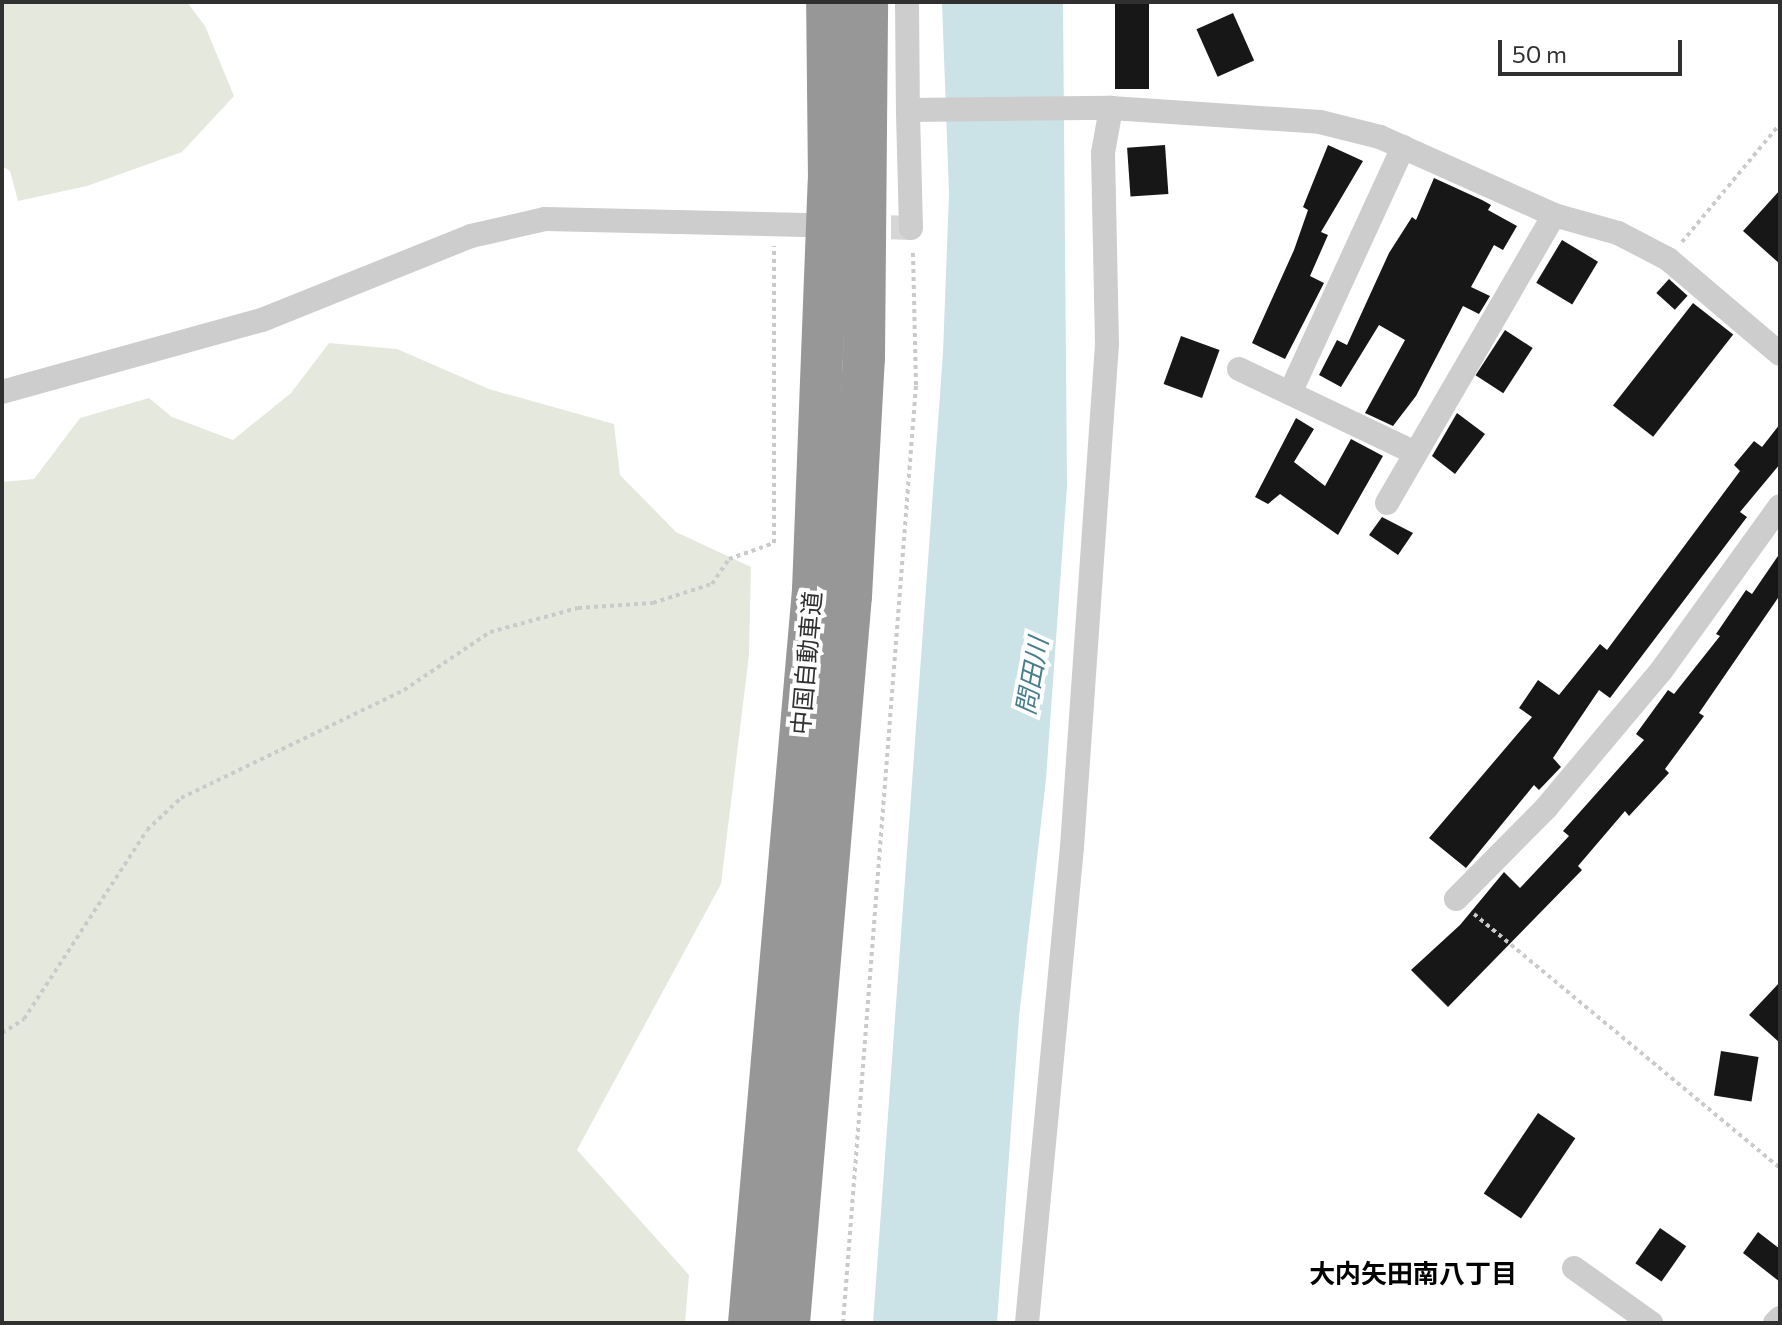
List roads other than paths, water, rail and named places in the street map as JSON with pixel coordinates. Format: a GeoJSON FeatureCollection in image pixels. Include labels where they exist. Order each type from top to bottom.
{"type":"FeatureCollection","features":[{"type":"Feature","properties":{"kind":"highway","name":"中国自動車道"},"geometry":{"type":"LineString","coordinates":[[749,1323],[813,590],[829,181],[827,2]]}},
{"type":"Feature","properties":{"kind":"highway","name":"中国自動車道"},"geometry":{"type":"LineString","coordinates":[[789,1323],[851,596],[865,343],[867,2]]}},
{"type":"Feature","properties":{"kind":"street"},"geometry":{"type":"LineString","coordinates":[[907,2],[920,110],[911,228]]}},
{"type":"Feature","properties":{"kind":"street"},"geometry":{"type":"LineString","coordinates":[[920,110],[1111,108],[1320,122],[1403,147],[1554,215],[1618,233],[1668,259],[1780,354]]}},
{"type":"Feature","properties":{"kind":"street"},"geometry":{"type":"LineString","coordinates":[[1027,1323],[1072,847],[1107,344],[1103,153],[1111,108]]}},
{"type":"Feature","properties":{"kind":"street"},"geometry":{"type":"LineString","coordinates":[[1290,393],[1403,147]]}},
{"type":"Feature","properties":{"kind":"street"},"geometry":{"type":"LineString","coordinates":[[1387,503],[1554,215]]}},
{"type":"Feature","properties":{"kind":"street"},"geometry":{"type":"LineString","coordinates":[[2,392],[262,320],[471,236],[545,219],[805,225]]}},
{"type":"Feature","properties":{"kind":"street"},"geometry":{"type":"LineString","coordinates":[[1239,369],[1415,453]]}},
{"type":"Feature","properties":{"kind":"street"},"geometry":{"type":"LineString","coordinates":[[1456,899],[1546,808],[1661,671],[1780,506]]}},
{"type":"Feature","properties":{"kind":"street"},"geometry":{"type":"LineString","coordinates":[[1574,1268],[1651,1323]]}},
{"type":"Feature","properties":{"kind":"street"},"geometry":{"type":"LineString","coordinates":[[1775,1323],[1780,1318]]}},
{"type":"Feature","properties":{"kind":"water","name":"問田川"},"geometry":{"type":"Polygon","coordinates":[[[942,2],[1063,2],[1067,486],[1046,779],[1019,1017],[997,1323],[873,1323],[943,353],[949,193],[942,2]]]}},
{"type":"Feature","properties":{"kind":"tunnel"},"geometry":{"type":"LineString","coordinates":[[855,226],[911,228]]}},
{"type":"Feature","properties":{"kind":"district","name":"大内矢田南八丁目"},"geometry":{"type":"Point","coordinates":[1413,1273]}}]}
